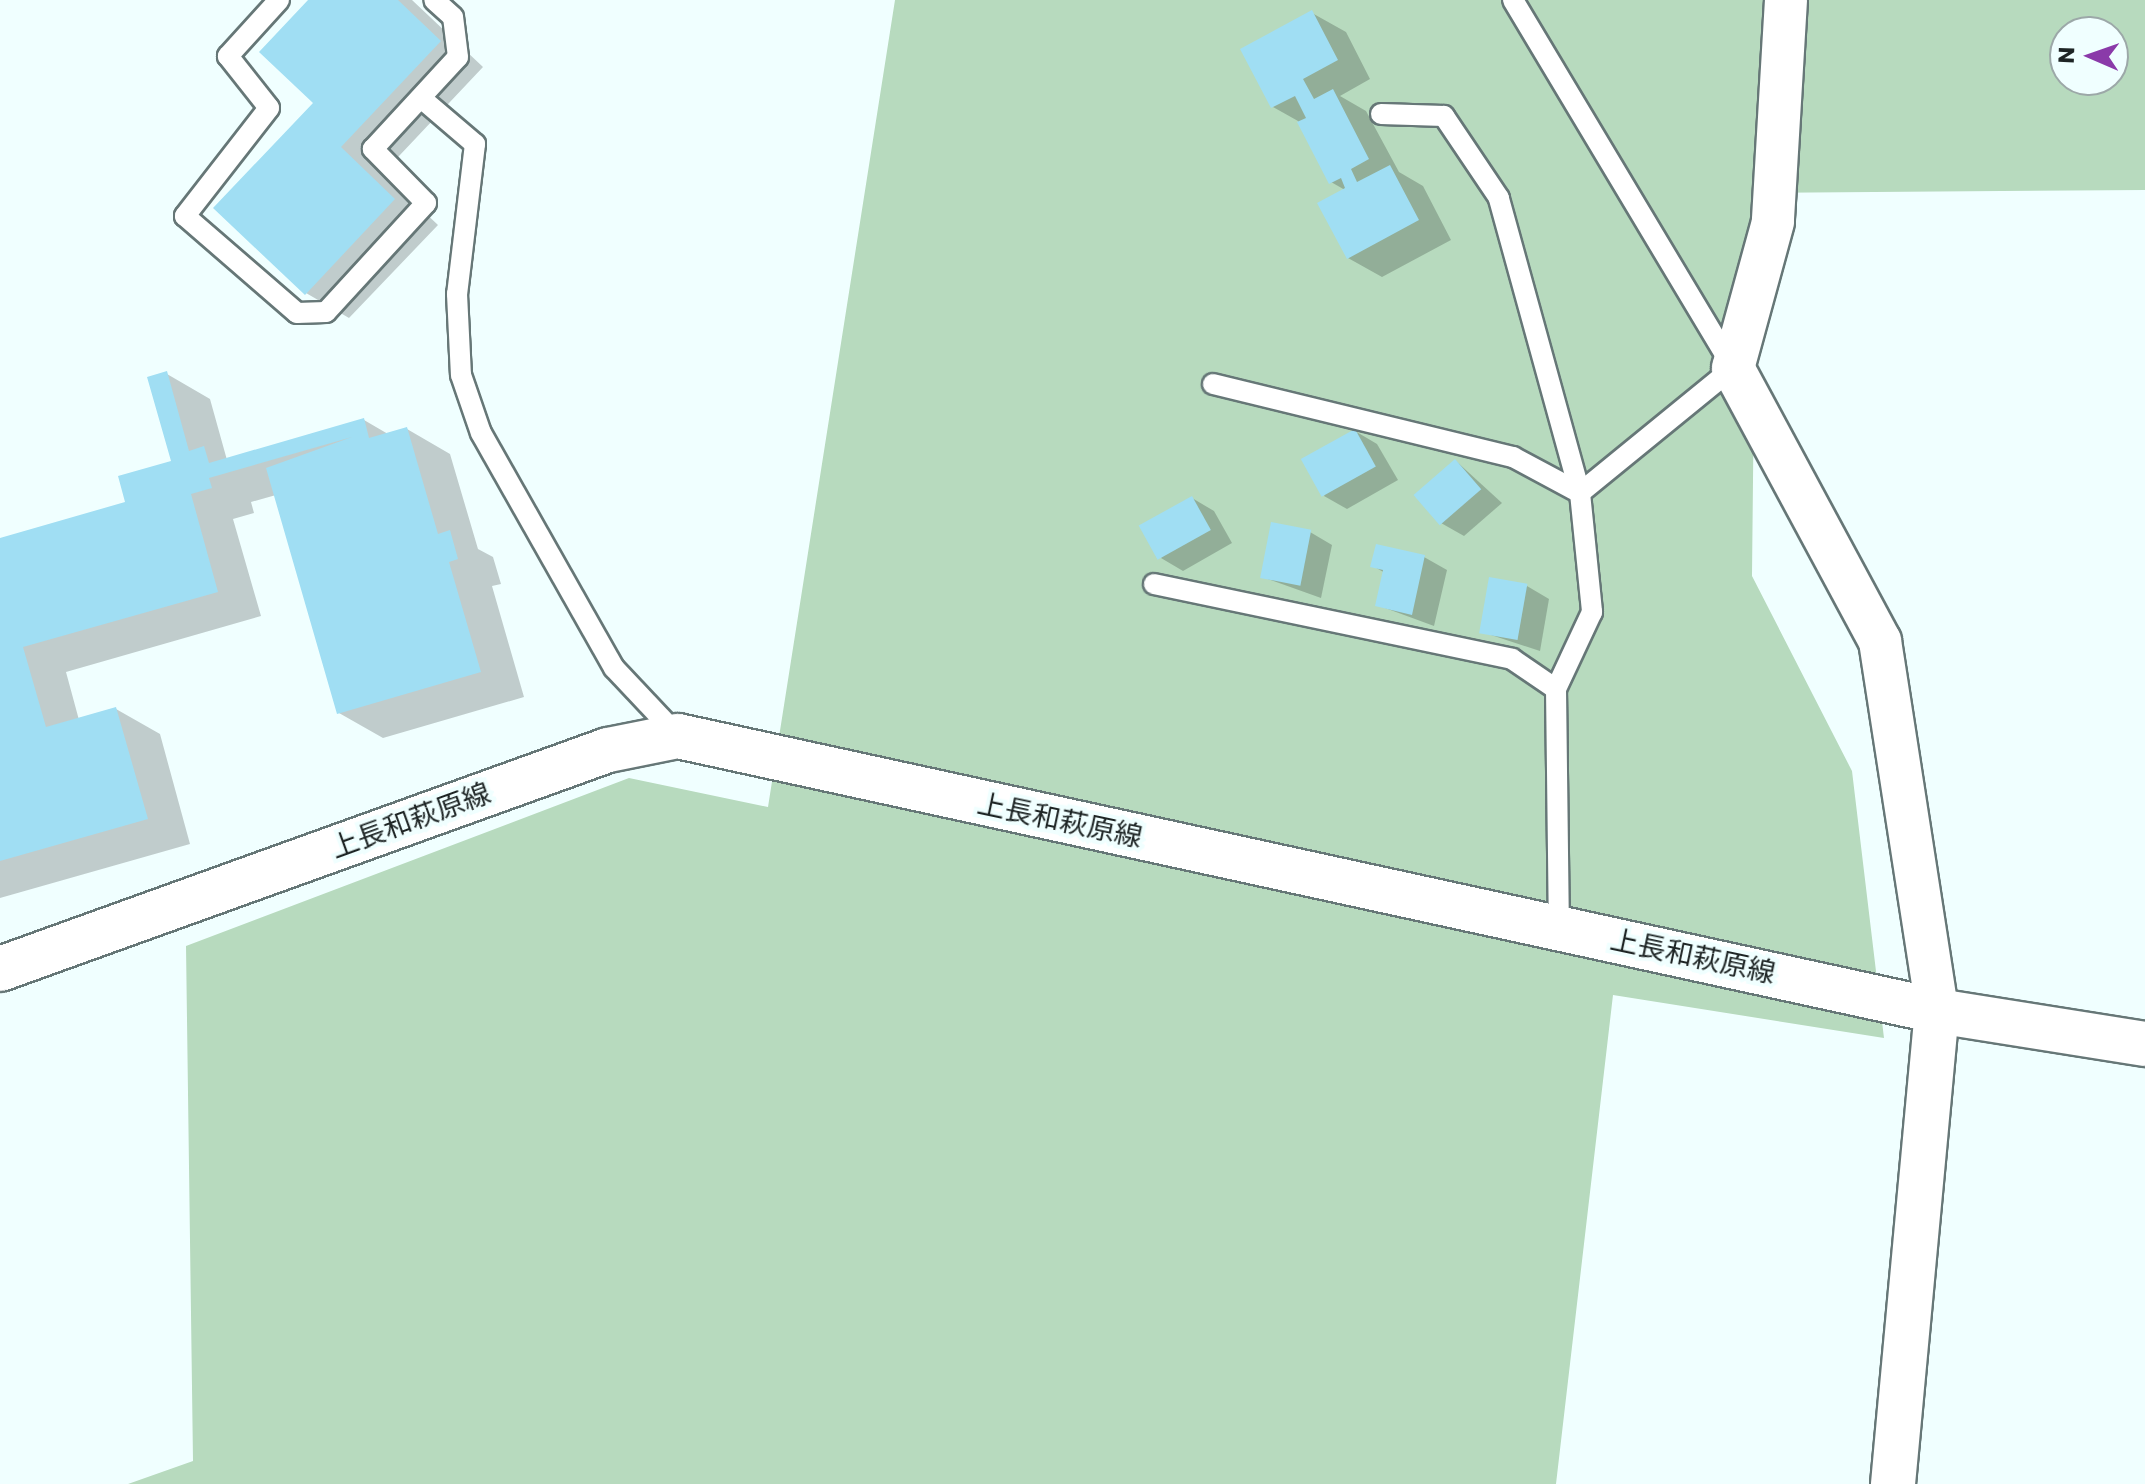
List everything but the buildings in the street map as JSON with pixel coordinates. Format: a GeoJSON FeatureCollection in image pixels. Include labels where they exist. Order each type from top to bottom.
{"type":"FeatureCollection","features":[{"type":"Feature","properties":{"kind":"main road","name":"上長和萩原線"},"geometry":{"type":"LineString","coordinates":[[0,969],[608,750],[678,736],[1937,1011],[2145,1044]]}},
{"type":"Feature","properties":{"kind":"main road"},"geometry":{"type":"LineString","coordinates":[[1893,1484],[1937,1011]]}},
{"type":"Feature","properties":{"kind":"street"},"geometry":{"type":"LineString","coordinates":[[1786,0],[1773,222],[1733,368],[1880,641],[1937,1011]]}},
{"type":"Feature","properties":{"kind":"lane"},"geometry":{"type":"LineString","coordinates":[[279,0],[228,56],[269,108],[185,216],[297,313],[326,312],[426,203],[373,149],[458,57],[453,17],[434,0]]}},
{"type":"Feature","properties":{"kind":"lane"},"geometry":{"type":"LineString","coordinates":[[1513,0],[1733,368],[1580,493]]}},
{"type":"Feature","properties":{"kind":"lane"},"geometry":{"type":"LineString","coordinates":[[421,98],[475,144],[457,294],[461,375],[481,433],[614,668],[678,736]]}},
{"type":"Feature","properties":{"kind":"lane"},"geometry":{"type":"LineString","coordinates":[[1381,114],[1444,116],[1499,198],[1580,493],[1592,612],[1556,689],[1559,928]]}},
{"type":"Feature","properties":{"kind":"lane"},"geometry":{"type":"LineString","coordinates":[[1213,384],[1513,457],[1580,493]]}},
{"type":"Feature","properties":{"kind":"lane"},"geometry":{"type":"LineString","coordinates":[[1154,584],[1512,659],[1556,689]]}},
{"type":"Feature","properties":{"kind":"green space"},"geometry":{"type":"Polygon","coordinates":[[[895,0],[2145,0],[2145,190],[1756,193],[1752,576],[1852,771],[1884,1038],[1613,995],[1556,1484],[128,1484],[193,1461],[186,946],[629,778],[768,807],[895,0]]]}}]}
